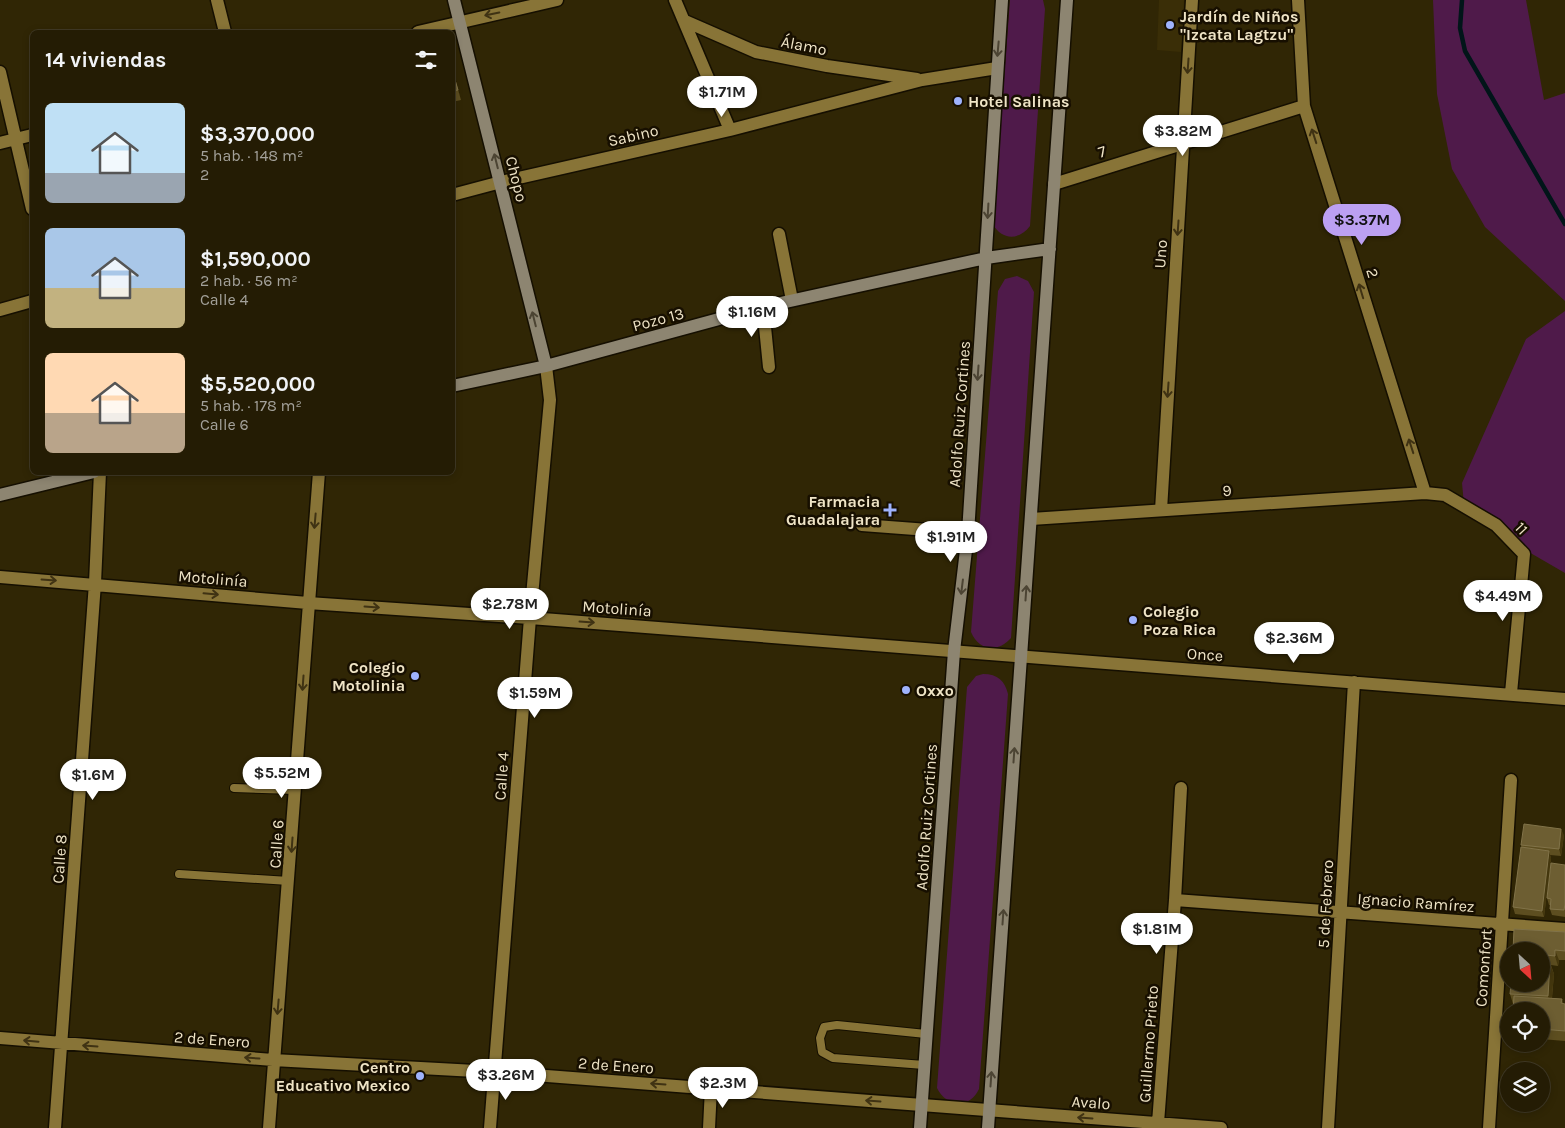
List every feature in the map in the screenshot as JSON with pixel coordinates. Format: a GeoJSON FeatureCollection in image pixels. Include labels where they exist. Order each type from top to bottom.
{"type":"FeatureCollection","features":[{"type":"Feature","properties":{"kind":"main road","name":"Chopo"},"geometry":{"type":"LineString","coordinates":[[454,0],[546,366]]}},
{"type":"Feature","properties":{"kind":"main road","name":"Adolfo Ruiz Cortines"},"geometry":{"type":"LineString","coordinates":[[920,1128],[954,651],[968,533],[1002,0]]}},
{"type":"Feature","properties":{"kind":"main road"},"geometry":{"type":"LineString","coordinates":[[988,1128],[1067,0]]}},
{"type":"Feature","properties":{"kind":"main road","name":"Pozo 13"},"geometry":{"type":"LineString","coordinates":[[455,385],[546,366],[792,300],[986,258],[1050,249]]}},
{"type":"Feature","properties":{"kind":"main road"},"geometry":{"type":"LineString","coordinates":[[0,496],[82,475]]}},
{"type":"Feature","properties":{"kind":"street"},"geometry":{"type":"LineString","coordinates":[[217,0],[224,30]]}},
{"type":"Feature","properties":{"kind":"street"},"geometry":{"type":"LineString","coordinates":[[426,30],[557,0]]}},
{"type":"Feature","properties":{"kind":"street"},"geometry":{"type":"LineString","coordinates":[[675,0],[730,130]]}},
{"type":"Feature","properties":{"kind":"street","name":"Uno"},"geometry":{"type":"LineString","coordinates":[[1160,510],[1192,0]]}},
{"type":"Feature","properties":{"kind":"street","name":"2"},"geometry":{"type":"LineString","coordinates":[[1298,0],[1304,106],[1425,493]]}},
{"type":"Feature","properties":{"kind":"street","name":"Álamo"},"geometry":{"type":"LineString","coordinates":[[685,21],[756,52],[827,66],[922,80]]}},
{"type":"Feature","properties":{"kind":"street","name":"Sabino"},"geometry":{"type":"LineString","coordinates":[[455,194],[730,130],[922,80],[997,68]]}},
{"type":"Feature","properties":{"kind":"street"},"geometry":{"type":"LineString","coordinates":[[0,72],[30,200]]}},
{"type":"Feature","properties":{"kind":"street","name":"7"},"geometry":{"type":"LineString","coordinates":[[1054,184],[1304,106]]}},
{"type":"Feature","properties":{"kind":"street"},"geometry":{"type":"LineString","coordinates":[[0,143],[30,136]]}},
{"type":"Feature","properties":{"kind":"street"},"geometry":{"type":"LineString","coordinates":[[779,234],[792,300]]}},
{"type":"Feature","properties":{"kind":"street"},"geometry":{"type":"LineString","coordinates":[[0,310],[30,302]]}},
{"type":"Feature","properties":{"kind":"street"},"geometry":{"type":"LineString","coordinates":[[763,307],[769,367]]}},
{"type":"Feature","properties":{"kind":"street","name":"Calle 4"},"geometry":{"type":"LineString","coordinates":[[490,1128],[530,618],[550,400],[546,366]]}},
{"type":"Feature","properties":{"kind":"street","name":"Calle 8"},"geometry":{"type":"LineString","coordinates":[[55,1128],[95,583],[100,475]]}},
{"type":"Feature","properties":{"kind":"street","name":"Calle 6"},"geometry":{"type":"LineString","coordinates":[[269,1128],[319,475]]}},
{"type":"Feature","properties":{"kind":"street","name":"9"},"geometry":{"type":"LineString","coordinates":[[1031,519],[1425,493]]}},
{"type":"Feature","properties":{"kind":"street","name":"11"},"geometry":{"type":"LineString","coordinates":[[1425,493],[1445,494],[1496,525],[1524,554],[1510,693]]}},
{"type":"Feature","properties":{"kind":"street"},"geometry":{"type":"LineString","coordinates":[[862,525],[968,533]]}},
{"type":"Feature","properties":{"kind":"street","name":"Motolinía"},"geometry":{"type":"LineString","coordinates":[[0,577],[95,583],[308,603],[1021,656]]}},
{"type":"Feature","properties":{"kind":"street","name":"Once"},"geometry":{"type":"LineString","coordinates":[[1021,656],[1510,693],[1565,699]]}},
{"type":"Feature","properties":{"kind":"street","name":"5 de Febrero"},"geometry":{"type":"LineString","coordinates":[[1328,1128],[1354,682]]}},
{"type":"Feature","properties":{"kind":"street","name":"Comonfort"},"geometry":{"type":"LineString","coordinates":[[1489,1128],[1511,780]]}},
{"type":"Feature","properties":{"kind":"street","name":"Guillermo Prieto"},"geometry":{"type":"LineString","coordinates":[[1158,1123],[1176,900],[1181,788]]}},
{"type":"Feature","properties":{"kind":"street","name":"Ignacio Ramírez"},"geometry":{"type":"LineString","coordinates":[[1176,900],[1565,929]]}},
{"type":"Feature","properties":{"kind":"street","name":"2 de Enero"},"geometry":{"type":"LineString","coordinates":[[0,1038],[273,1060],[494,1072],[711,1088],[989,1111]]}},
{"type":"Feature","properties":{"kind":"street"},"geometry":{"type":"LineString","coordinates":[[708,1128],[711,1088]]}},
{"type":"Feature","properties":{"kind":"street","name":"Avalo"},"geometry":{"type":"LineString","coordinates":[[989,1111],[1221,1128]]}},
{"type":"Feature","properties":{"kind":"lane"},"geometry":{"type":"LineString","coordinates":[[234,788],[296,790]]}},
{"type":"Feature","properties":{"kind":"lane"},"geometry":{"type":"LineString","coordinates":[[179,874],[289,881]]}},
{"type":"Feature","properties":{"kind":"lane"},"geometry":{"type":"LineString","coordinates":[[924,1065],[833,1058],[822,1052],[820,1038],[824,1027],[837,1025],[926,1034]]}},
{"type":"Feature","properties":{"kind":"shaded area"},"geometry":{"type":"Polygon","coordinates":[[[1010,0],[1043,0],[1045,9],[1030,226],[1021,234],[1010,237],[1001,233],[993,224],[1010,0]]]}},
{"type":"Feature","properties":{"kind":"shaded area","name":"Jardín de Niños \"Izcata Lagtzu\""},"geometry":{"type":"Polygon","coordinates":[[[1159,0],[1184,0],[1181,52],[1157,50],[1159,0]]]}},
{"type":"Feature","properties":{"kind":"shaded area"},"geometry":{"type":"Polygon","coordinates":[[[1433,0],[1526,0],[1544,100],[1565,93],[1565,301],[1485,227],[1452,169],[1437,94],[1433,0]]]}},
{"type":"Feature","properties":{"kind":"shaded area"},"geometry":{"type":"Polygon","coordinates":[[[1017,276],[1028,281],[1034,292],[1011,638],[1000,646],[989,648],[979,643],[971,632],[998,291],[1005,279],[1017,276]]]}},
{"type":"Feature","properties":{"kind":"shaded area"},"geometry":{"type":"Polygon","coordinates":[[[1565,311],[1565,573],[1465,515],[1462,483],[1526,339],[1565,311]]]}},
{"type":"Feature","properties":{"kind":"shaded area"},"geometry":{"type":"Polygon","coordinates":[[[983,674],[993,675],[1000,679],[1005,685],[1008,694],[979,1089],[970,1100],[958,1103],[946,1099],[937,1088],[967,687],[976,676],[983,674]]]}},
{"type":"Feature","properties":{"kind":"building"},"geometry":{"type":"Polygon","coordinates":[[[455,80],[458,90],[455,90],[455,80]]]}},
{"type":"Feature","properties":{"kind":"building"},"geometry":{"type":"Polygon","coordinates":[[[1524,824],[1561,829],[1559,849],[1521,845],[1524,824]]]}},
{"type":"Feature","properties":{"kind":"building"},"geometry":{"type":"Polygon","coordinates":[[[1521,847],[1549,851],[1542,911],[1513,907],[1521,847]]]}},
{"type":"Feature","properties":{"kind":"building"},"geometry":{"type":"Polygon","coordinates":[[[1551,863],[1565,865],[1564,910],[1550,909],[1551,899],[1547,898],[1551,863]]]}},
{"type":"Feature","properties":{"kind":"building"},"geometry":{"type":"Polygon","coordinates":[[[1514,929],[1565,932],[1565,951],[1555,950],[1555,956],[1550,955],[1550,942],[1513,942],[1514,929]]]}},
{"type":"Feature","properties":{"kind":"building"},"geometry":{"type":"Polygon","coordinates":[[[1510,992],[1548,992],[1548,996],[1510,994],[1510,992]]]}},
{"type":"Feature","properties":{"kind":"building"},"geometry":{"type":"Polygon","coordinates":[[[1514,996],[1562,999],[1561,1003],[1565,1004],[1565,1031],[1550,1030],[1550,1002],[1514,1002],[1514,996]]]}},
{"type":"Feature","properties":{"kind":"waterway"},"geometry":{"type":"LineString","coordinates":[[1462,0],[1460,28],[1465,51],[1565,224]]}},
{"type":"Feature","properties":{"kind":"place","name":"Jardín de Niños \"Izcata Lagtzu\""},"geometry":{"type":"Point","coordinates":[1170,25]}},
{"type":"Feature","properties":{"kind":"place","name":"Hotel Salinas"},"geometry":{"type":"Point","coordinates":[958,101]}},
{"type":"Feature","properties":{"kind":"place","name":"Farmacia Guadalajara"},"geometry":{"type":"Point","coordinates":[890,510]}},
{"type":"Feature","properties":{"kind":"place","name":"Colegio Poza Rica"},"geometry":{"type":"Point","coordinates":[1133,620]}},
{"type":"Feature","properties":{"kind":"place","name":"Colegio Motolinia"},"geometry":{"type":"Point","coordinates":[415,676]}},
{"type":"Feature","properties":{"kind":"place","name":"Oxxo"},"geometry":{"type":"Point","coordinates":[906,690]}},
{"type":"Feature","properties":{"kind":"place","name":"Centro Educativo Mexico"},"geometry":{"type":"Point","coordinates":[420,1076]}}]}
